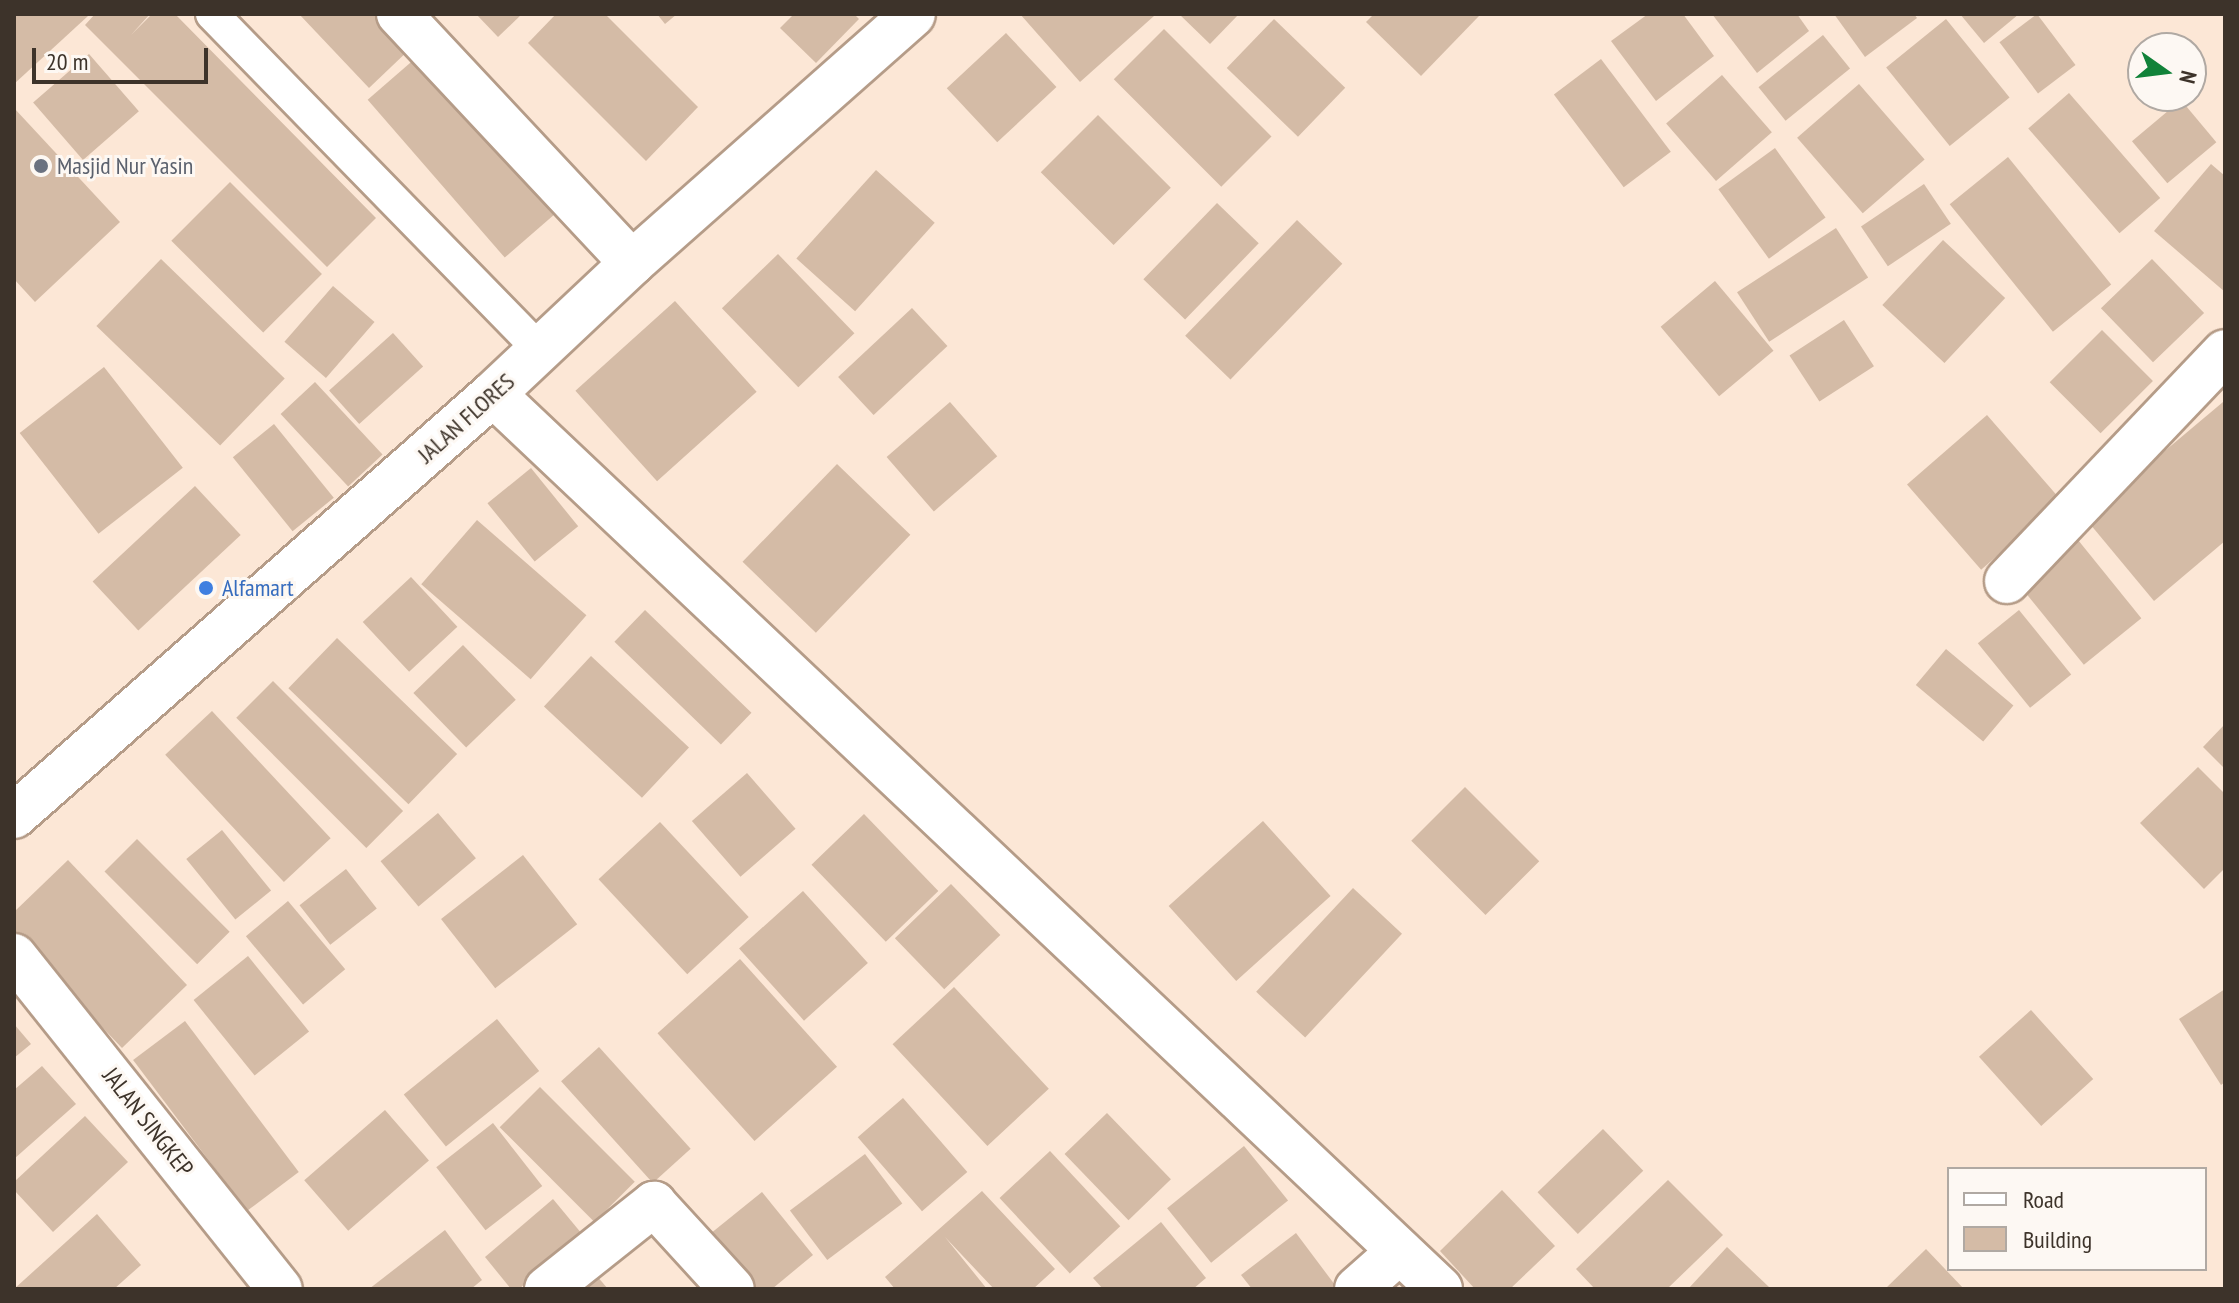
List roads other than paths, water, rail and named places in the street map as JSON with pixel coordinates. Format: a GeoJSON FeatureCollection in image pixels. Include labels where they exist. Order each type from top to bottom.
{"type":"FeatureCollection","features":[{"type":"Feature","properties":{"kind":"street"},"geometry":{"type":"LineString","coordinates":[[399,14],[632,263]]}},
{"type":"Feature","properties":{"kind":"street","name":"JALAN FLORES"},"geometry":{"type":"LineString","coordinates":[[14,816],[493,394],[632,263],[913,14]]}},
{"type":"Feature","properties":{"kind":"street"},"geometry":{"type":"LineString","coordinates":[[2007,581],[2225,352]]}},
{"type":"Feature","properties":{"kind":"street"},"geometry":{"type":"LineString","coordinates":[[493,394],[1440,1289]]}},
{"type":"Feature","properties":{"kind":"street","name":"JALAN SINGKEP"},"geometry":{"type":"LineString","coordinates":[[14,956],[280,1289]]}},
{"type":"Feature","properties":{"kind":"street"},"geometry":{"type":"LineString","coordinates":[[547,1289],[654,1204],[732,1289]]}},
{"type":"Feature","properties":{"kind":"street"},"geometry":{"type":"LineString","coordinates":[[1357,1289],[1400,1251]]}},
{"type":"Feature","properties":{"kind":"lane"},"geometry":{"type":"LineString","coordinates":[[212,14],[540,350]]}},
{"type":"Feature","properties":{"kind":"place","name":"Masjid Nur Yasin"},"geometry":{"type":"Point","coordinates":[41,166]}},
{"type":"Feature","properties":{"kind":"place","name":"Alfamart"},"geometry":{"type":"Point","coordinates":[206,588]}}]}
